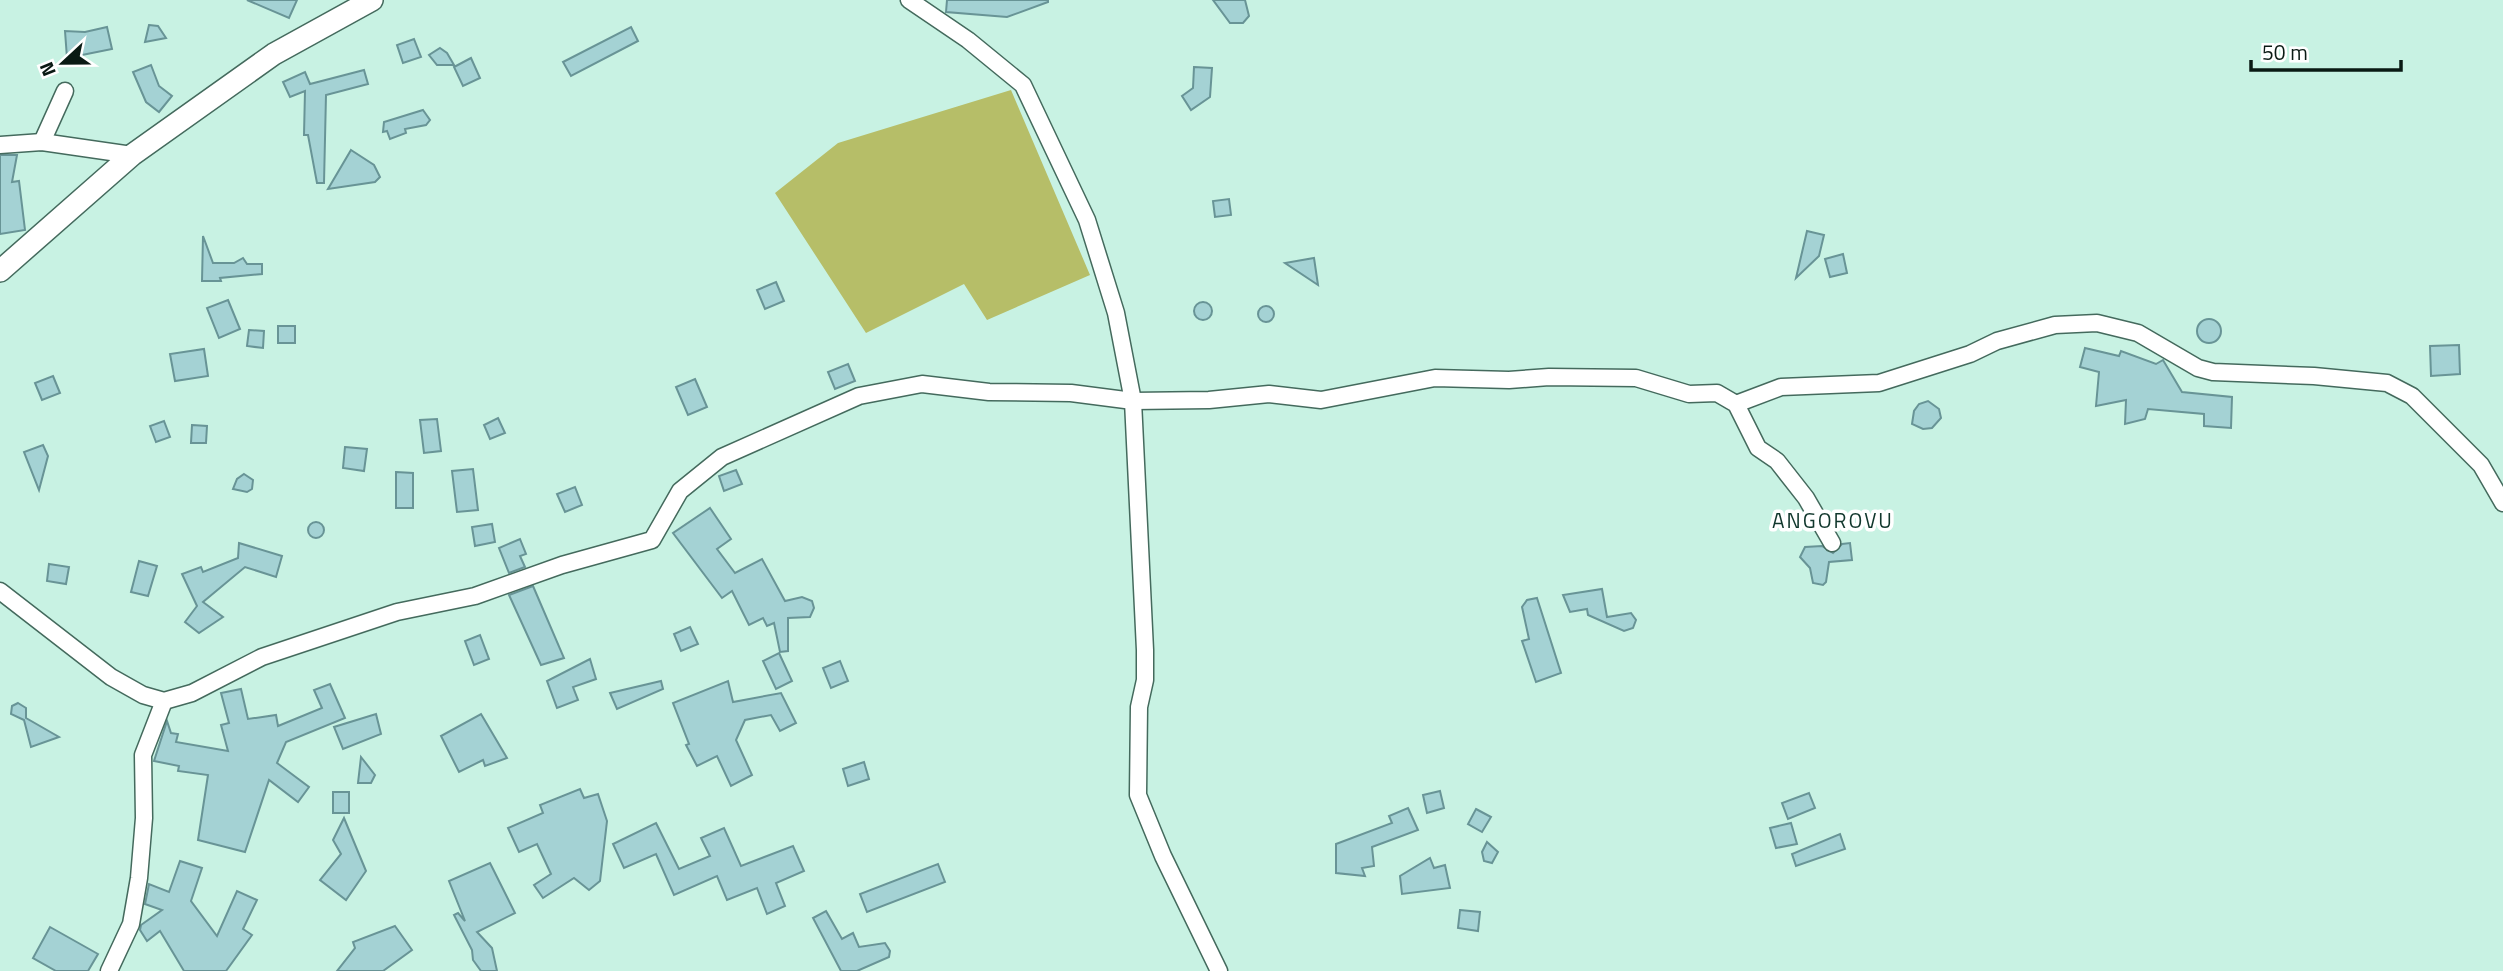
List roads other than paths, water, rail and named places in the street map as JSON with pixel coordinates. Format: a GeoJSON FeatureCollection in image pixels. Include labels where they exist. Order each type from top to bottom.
{"type":"FeatureCollection","features":[{"type":"Feature","properties":{"kind":"street"},"geometry":{"type":"LineString","coordinates":[[0,271],[132,155],[274,54],[372,0]]}},
{"type":"Feature","properties":{"kind":"street"},"geometry":{"type":"LineString","coordinates":[[909,0],[968,40],[1023,85],[1087,220],[1116,313],[1133,401],[1144,650],[1144,680],[1139,707],[1138,795],[1163,856],[1219,971]]}},
{"type":"Feature","properties":{"kind":"street"},"geometry":{"type":"LineString","coordinates":[[42,142],[65,92]]}},
{"type":"Feature","properties":{"kind":"street"},"geometry":{"type":"LineString","coordinates":[[0,145],[42,142],[132,155]]}},
{"type":"Feature","properties":{"kind":"street"},"geometry":{"type":"LineString","coordinates":[[1737,404],[1781,387],[1879,383],[2028,331],[2096,323],[2138,333],[2198,368],[2214,372],[2387,383],[2412,396],[2482,465],[2503,503]]}},
{"type":"Feature","properties":{"kind":"street"},"geometry":{"type":"LineString","coordinates":[[0,591],[111,677],[143,695],[163,701],[192,692],[262,657],[397,612],[475,596],[562,565],[652,540],[680,491],[722,457],[859,396],[922,384],[989,391],[1071,393],[1133,401],[1209,400],[1269,394],[1321,400],[1435,378],[1636,378],[1689,394],[1717,393],[1737,404],[1758,448],[1777,461],[1805,498],[1832,543]]}},
{"type":"Feature","properties":{"kind":"street"},"geometry":{"type":"LineString","coordinates":[[109,971],[131,924],[139,878],[144,818],[143,755],[163,701]]}},
{"type":"Feature","properties":{"kind":"district","name":"ANGOROVU"},"geometry":{"type":"Point","coordinates":[1833,520]}}]}
